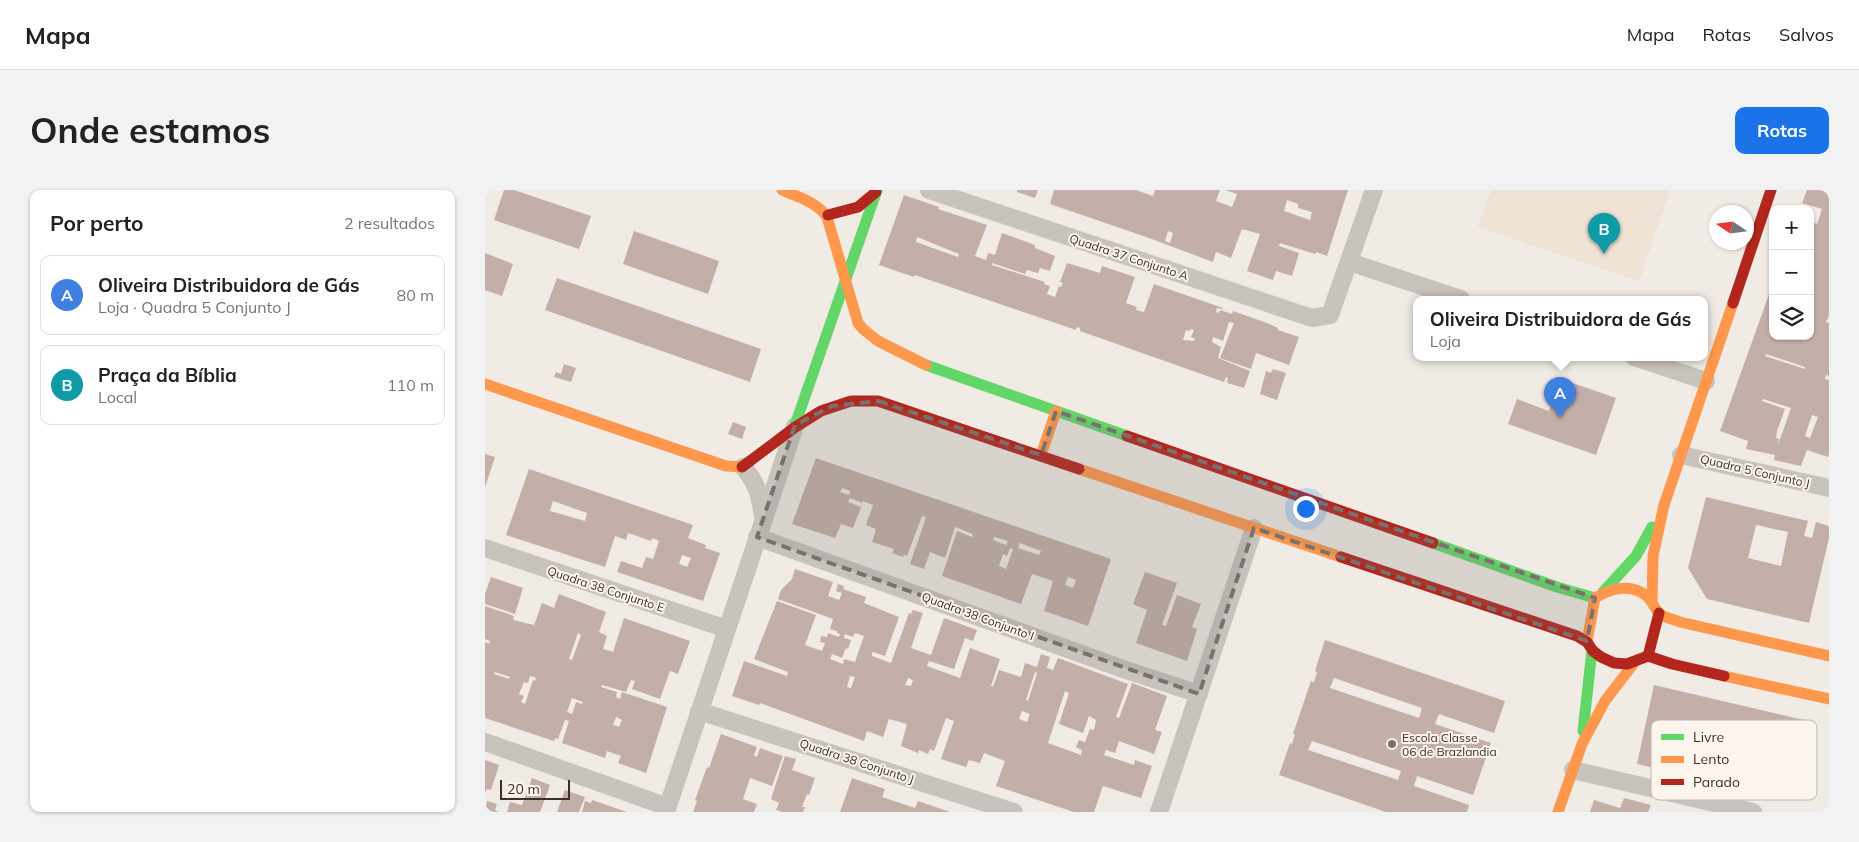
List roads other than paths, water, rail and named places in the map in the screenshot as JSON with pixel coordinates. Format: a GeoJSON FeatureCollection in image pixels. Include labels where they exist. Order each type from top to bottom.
{"type":"FeatureCollection","features":[{"type":"Feature","properties":{"kind":"street"},"geometry":{"type":"LineString","coordinates":[[782,190],[811,202],[828,215],[845,283],[859,324],[881,344],[923,364],[1557,588],[1599,595],[1620,587],[1638,590],[1652,601],[1659,612],[1680,622],[1829,656]]}},
{"type":"Feature","properties":{"kind":"street","name":"Quadra 37 Conjunto A"},"geometry":{"type":"LineString","coordinates":[[929,190],[1312,318],[1330,315],[1349,262]]}},
{"type":"Feature","properties":{"kind":"street"},"geometry":{"type":"LineString","coordinates":[[1374,190],[1349,262],[1452,296]]}},
{"type":"Feature","properties":{"kind":"street"},"geometry":{"type":"LineString","coordinates":[[1652,601],[1653,556],[1664,505],[1771,190]]}},
{"type":"Feature","properties":{"kind":"street"},"geometry":{"type":"LineString","coordinates":[[828,215],[858,207],[877,191]]}},
{"type":"Feature","properties":{"kind":"street"},"geometry":{"type":"LineString","coordinates":[[485,742],[667,810],[763,519],[877,191]]}},
{"type":"Feature","properties":{"kind":"street"},"geometry":{"type":"LineString","coordinates":[[1646,361],[1706,381]]}},
{"type":"Feature","properties":{"kind":"street"},"geometry":{"type":"LineString","coordinates":[[485,384],[726,466],[743,467],[795,426],[832,406],[853,400],[878,400],[1255,528],[1589,645],[1603,660],[1618,664],[1634,663],[1648,656],[1672,664],[1829,699]]}},
{"type":"Feature","properties":{"kind":"street"},"geometry":{"type":"LineString","coordinates":[[1041,455],[1056,411]]}},
{"type":"Feature","properties":{"kind":"street","name":"Quadra 5 Conjunto J"},"geometry":{"type":"LineString","coordinates":[[1681,455],[1829,488]]}},
{"type":"Feature","properties":{"kind":"street"},"geometry":{"type":"LineString","coordinates":[[743,467],[753,478],[759,490],[763,519]]}},
{"type":"Feature","properties":{"kind":"street"},"geometry":{"type":"LineString","coordinates":[[1582,744],[1589,645],[1599,595],[1636,556],[1664,505]]}},
{"type":"Feature","properties":{"kind":"street"},"geometry":{"type":"LineString","coordinates":[[1161,812],[1255,528]]}},
{"type":"Feature","properties":{"kind":"street","name":"Quadra 38 Conjunto I"},"geometry":{"type":"LineString","coordinates":[[757,537],[1126,670],[1199,694]]}},
{"type":"Feature","properties":{"kind":"street","name":"Quadra 38 Conjunto E"},"geometry":{"type":"LineString","coordinates":[[485,548],[727,629]]}},
{"type":"Feature","properties":{"kind":"street"},"geometry":{"type":"LineString","coordinates":[[1648,656],[1659,612]]}},
{"type":"Feature","properties":{"kind":"street"},"geometry":{"type":"LineString","coordinates":[[1558,812],[1582,744],[1605,701],[1634,663]]}},
{"type":"Feature","properties":{"kind":"street","name":"Quadra 38 Conjunto J"},"geometry":{"type":"LineString","coordinates":[[699,711],[1014,812]]}},
{"type":"Feature","properties":{"kind":"street"},"geometry":{"type":"LineString","coordinates":[[1573,770],[1651,790]]}},
{"type":"Feature","properties":{"kind":"street"},"geometry":{"type":"LineString","coordinates":[[1693,800],[1729,809],[1753,812]]}},
{"type":"Feature","properties":{"kind":"place","name":"Praça da Bíblia"},"geometry":{"type":"Point","coordinates":[1604,254]}},
{"type":"Feature","properties":{"kind":"place","name":"Oliveira Distribuidora de Gás"},"geometry":{"type":"Point","coordinates":[1560,418]}},
{"type":"Feature","properties":{"kind":"place","name":"Escola Classe 06 de Brazlandia"},"geometry":{"type":"Point","coordinates":[1392,744]}}]}
